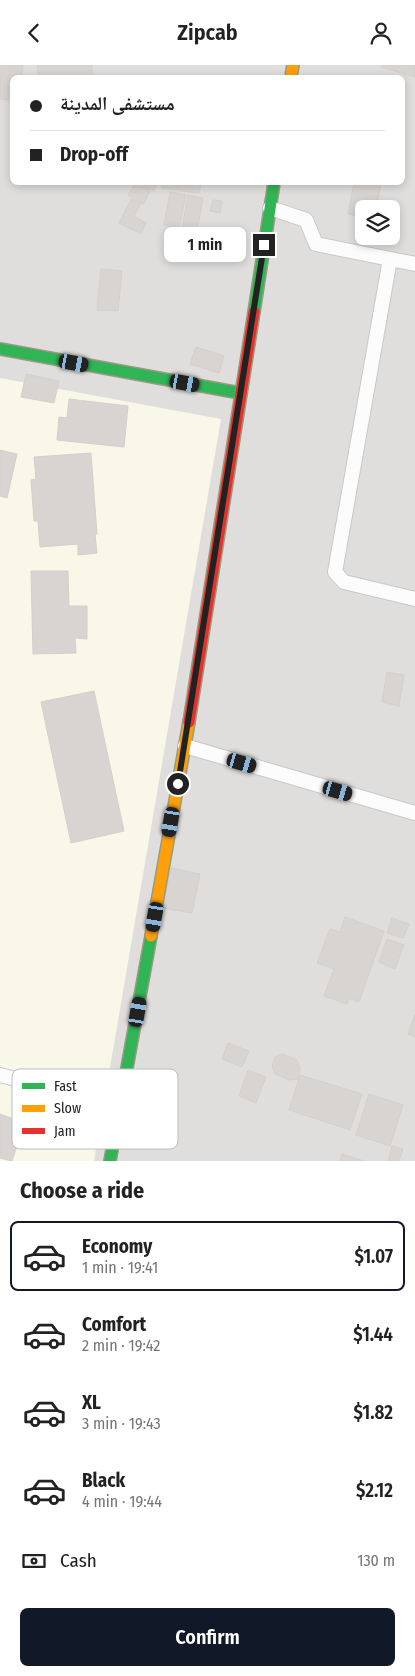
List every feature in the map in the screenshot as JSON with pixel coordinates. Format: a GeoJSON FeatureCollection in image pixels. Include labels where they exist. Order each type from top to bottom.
{"type":"FeatureCollection","features":[{"type":"Feature","properties":{"kind":"street"},"geometry":{"type":"LineString","coordinates":[[128,1069],[185,746],[274,185]]}},
{"type":"Feature","properties":{"kind":"street"},"geometry":{"type":"LineString","coordinates":[[0,349],[240,393]]}},
{"type":"Feature","properties":{"kind":"lane"},"geometry":{"type":"LineString","coordinates":[[270,208],[306,220],[316,244],[415,264]]}},
{"type":"Feature","properties":{"kind":"lane"},"geometry":{"type":"LineString","coordinates":[[390,259],[335,572],[344,582],[415,599]]}},
{"type":"Feature","properties":{"kind":"lane"},"geometry":{"type":"LineString","coordinates":[[185,746],[415,813]]}},
{"type":"Feature","properties":{"kind":"shaded area"},"geometry":{"type":"Polygon","coordinates":[[[0,65],[415,65],[415,1161],[0,1161],[0,65]]]}},
{"type":"Feature","properties":{"kind":"shaded area"},"geometry":{"type":"Polygon","coordinates":[[[0,378],[221,419],[110,1069],[12,1069],[12,1149],[96,1149],[94,1161],[0,1161],[0,378]]]}},
{"type":"Feature","properties":{"kind":"building"},"geometry":{"type":"Polygon","coordinates":[[[1,65],[23,65],[22,75],[10,75],[10,100],[0,99],[1,65]]]}},
{"type":"Feature","properties":{"kind":"building"},"geometry":{"type":"Polygon","coordinates":[[[37,65],[92,65],[92,75],[38,75],[37,65]]]}},
{"type":"Feature","properties":{"kind":"building"},"geometry":{"type":"Polygon","coordinates":[[[382,65],[415,65],[415,77],[381,67],[382,65]]]}},
{"type":"Feature","properties":{"kind":"building"},"geometry":{"type":"Polygon","coordinates":[[[134,185],[139,185],[150,191],[144,204],[128,195],[134,185]]]}},
{"type":"Feature","properties":{"kind":"building"},"geometry":{"type":"Polygon","coordinates":[[[144,185],[157,185],[154,191],[143,187],[144,185]]]}},
{"type":"Feature","properties":{"kind":"building"},"geometry":{"type":"Polygon","coordinates":[[[162,185],[201,185],[199,193],[161,188],[162,185]]]}},
{"type":"Feature","properties":{"kind":"building"},"geometry":{"type":"Polygon","coordinates":[[[354,185],[381,185],[378,200],[355,200],[355,215],[348,214],[354,185]]]}},
{"type":"Feature","properties":{"kind":"building"},"geometry":{"type":"Polygon","coordinates":[[[170,192],[186,195],[179,228],[164,225],[170,192]]]}},
{"type":"Feature","properties":{"kind":"building"},"geometry":{"type":"Polygon","coordinates":[[[188,195],[203,198],[194,250],[187,248],[190,235],[181,233],[188,195]]]}},
{"type":"Feature","properties":{"kind":"building"},"geometry":{"type":"Polygon","coordinates":[[[131,199],[141,203],[134,216],[146,223],[141,234],[119,223],[131,199]]]}},
{"type":"Feature","properties":{"kind":"building"},"geometry":{"type":"Polygon","coordinates":[[[213,200],[222,201],[220,213],[210,211],[213,200]]]}},
{"type":"Feature","properties":{"kind":"building"},"geometry":{"type":"Polygon","coordinates":[[[101,269],[122,271],[118,311],[97,310],[101,269]]]}},
{"type":"Feature","properties":{"kind":"building"},"geometry":{"type":"Polygon","coordinates":[[[196,347],[224,356],[219,373],[190,364],[196,347]]]}},
{"type":"Feature","properties":{"kind":"building"},"geometry":{"type":"Polygon","coordinates":[[[26,374],[59,381],[54,403],[21,397],[26,374]]]}},
{"type":"Feature","properties":{"kind":"building"},"geometry":{"type":"Polygon","coordinates":[[[69,399],[128,406],[124,447],[57,440],[59,417],[67,418],[69,399]]]}},
{"type":"Feature","properties":{"kind":"building"},"geometry":{"type":"Polygon","coordinates":[[[0,450],[17,454],[7,498],[0,496],[0,450]]]}},
{"type":"Feature","properties":{"kind":"building"},"geometry":{"type":"Polygon","coordinates":[[[91,453],[97,553],[78,555],[78,544],[40,547],[38,521],[34,521],[31,480],[36,479],[34,457],[91,453]]]}},
{"type":"Feature","properties":{"kind":"building"},"geometry":{"type":"Polygon","coordinates":[[[31,571],[68,571],[69,606],[87,606],[87,639],[75,638],[76,653],[33,654],[31,571]]]}},
{"type":"Feature","properties":{"kind":"building"},"geometry":{"type":"Polygon","coordinates":[[[387,672],[404,675],[399,706],[382,702],[387,672]]]}},
{"type":"Feature","properties":{"kind":"building"},"geometry":{"type":"Polygon","coordinates":[[[94,691],[124,831],[71,843],[41,702],[94,691]]]}},
{"type":"Feature","properties":{"kind":"building"},"geometry":{"type":"Polygon","coordinates":[[[171,868],[200,874],[192,913],[163,908],[171,868]]]}},
{"type":"Feature","properties":{"kind":"building"},"geometry":{"type":"Polygon","coordinates":[[[345,917],[384,931],[359,1002],[349,998],[347,1004],[324,996],[334,969],[317,963],[330,929],[340,932],[345,917]]]}},
{"type":"Feature","properties":{"kind":"building"},"geometry":{"type":"Polygon","coordinates":[[[392,918],[409,924],[403,938],[387,933],[392,918]]]}},
{"type":"Feature","properties":{"kind":"building"},"geometry":{"type":"Polygon","coordinates":[[[387,939],[404,945],[395,969],[379,962],[387,939]]]}},
{"type":"Feature","properties":{"kind":"building"},"geometry":{"type":"Polygon","coordinates":[[[415,1014],[415,1037],[408,1034],[415,1014]]]}},
{"type":"Feature","properties":{"kind":"building"},"geometry":{"type":"Polygon","coordinates":[[[228,1043],[249,1051],[242,1067],[222,1059],[228,1043]]]}},
{"type":"Feature","properties":{"kind":"building"},"geometry":{"type":"Polygon","coordinates":[[[282,1054],[297,1060],[300,1068],[298,1079],[289,1080],[275,1074],[272,1066],[275,1057],[282,1054]]]}},
{"type":"Feature","properties":{"kind":"building"},"geometry":{"type":"Polygon","coordinates":[[[248,1070],[266,1077],[256,1103],[239,1096],[248,1070]]]}},
{"type":"Feature","properties":{"kind":"building"},"geometry":{"type":"Polygon","coordinates":[[[300,1075],[362,1094],[350,1130],[289,1110],[300,1075]]]}},
{"type":"Feature","properties":{"kind":"building"},"geometry":{"type":"Polygon","coordinates":[[[369,1094],[403,1105],[390,1146],[356,1135],[369,1094]]]}},
{"type":"Feature","properties":{"kind":"building"},"geometry":{"type":"Polygon","coordinates":[[[0,1114],[12,1118],[12,1149],[16,1149],[12,1161],[0,1158],[0,1114]]]}},
{"type":"Feature","properties":{"kind":"building"},"geometry":{"type":"Polygon","coordinates":[[[392,1146],[403,1149],[399,1161],[388,1161],[392,1146]]]}},
{"type":"Feature","properties":{"kind":"building"},"geometry":{"type":"Polygon","coordinates":[[[342,1154],[364,1161],[340,1161],[342,1154]]]}},
{"type":"Feature","properties":{"kind":"traffic: fast"},"geometry":{"type":"LineString","coordinates":[[254,312],[274,185]]}},
{"type":"Feature","properties":{"kind":"traffic: fast"},"geometry":{"type":"LineString","coordinates":[[0,349],[240,393]]}},
{"type":"Feature","properties":{"kind":"traffic: fast"},"geometry":{"type":"LineString","coordinates":[[127,1069],[151,936]]}},
{"type":"Feature","properties":{"kind":"traffic: fast"},"geometry":{"type":"LineString","coordinates":[[110,1161],[112,1149]]}},
{"type":"Feature","properties":{"kind":"traffic: slow"},"geometry":{"type":"LineString","coordinates":[[291,75],[293,65]]}},
{"type":"Feature","properties":{"kind":"traffic: slow"},"geometry":{"type":"LineString","coordinates":[[151,936],[189,722]]}},
{"type":"Feature","properties":{"kind":"traffic: jam"},"geometry":{"type":"LineString","coordinates":[[189,722],[254,312]]}},
{"type":"Feature","properties":{"kind":"route"},"geometry":{"type":"LineString","coordinates":[[178,784],[264,245]]}}]}
